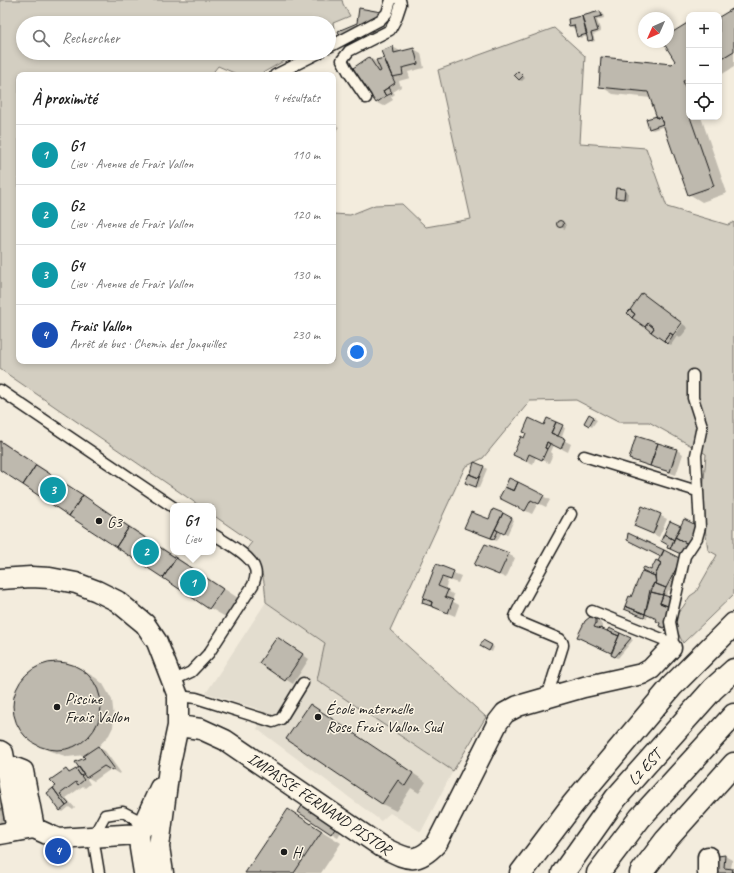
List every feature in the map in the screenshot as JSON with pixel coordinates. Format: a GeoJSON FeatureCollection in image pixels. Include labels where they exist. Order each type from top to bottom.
{"type":"FeatureCollection","features":[{"type":"Feature","properties":{"kind":"highway"},"geometry":{"type":"LineString","coordinates":[[521,873],[573,804],[672,686],[734,624]]}},
{"type":"Feature","properties":{"kind":"highway","name":"L2 EST"},"geometry":{"type":"LineString","coordinates":[[563,873],[616,798],[713,689],[734,670]]}},
{"type":"Feature","properties":{"kind":"highway","name":"L2 EST"},"geometry":{"type":"LineString","coordinates":[[598,873],[640,818],[734,715]]}},
{"type":"Feature","properties":{"kind":"highway"},"geometry":{"type":"LineString","coordinates":[[642,873],[666,840],[734,764]]}},
{"type":"Feature","properties":{"kind":"street"},"geometry":{"type":"LineString","coordinates":[[0,579],[31,577],[50,578],[76,583],[97,591],[117,601],[145,624],[157,642],[175,688],[178,726],[169,768],[159,847],[163,873]]}},
{"type":"Feature","properties":{"kind":"street","name":"IMPASSE FERNAND PISTOR"},"geometry":{"type":"LineString","coordinates":[[178,726],[202,729],[225,740],[382,847],[405,858],[417,858],[428,853],[437,843],[498,722],[505,713],[518,706],[548,697],[642,674],[651,669],[672,646]]}},
{"type":"Feature","properties":{"kind":"street"},"geometry":{"type":"LineString","coordinates":[[3,757],[17,831],[58,839],[94,836],[141,828]]}},
{"type":"Feature","properties":{"kind":"street"},"geometry":{"type":"LineString","coordinates":[[144,873],[140,848],[141,828],[169,768]]}},
{"type":"Feature","properties":{"kind":"lane"},"geometry":{"type":"LineString","coordinates":[[336,43],[380,20],[387,13],[391,0]]}},
{"type":"Feature","properties":{"kind":"lane"},"geometry":{"type":"LineString","coordinates":[[366,98],[342,60],[349,51],[390,30],[396,19],[401,4],[400,0]]}},
{"type":"Feature","properties":{"kind":"lane"},"geometry":{"type":"LineString","coordinates":[[280,72],[304,60]]}},
{"type":"Feature","properties":{"kind":"lane"},"geometry":{"type":"LineString","coordinates":[[592,611],[672,646],[673,637],[670,622],[685,556],[697,538],[700,527],[696,455],[702,426],[692,398],[693,375]]}},
{"type":"Feature","properties":{"kind":"lane"},"geometry":{"type":"LineString","coordinates":[[0,390],[170,506]]}},
{"type":"Feature","properties":{"kind":"lane"},"geometry":{"type":"LineString","coordinates":[[584,456],[697,491]]}},
{"type":"Feature","properties":{"kind":"lane"},"geometry":{"type":"LineString","coordinates":[[548,697],[562,649],[562,642],[560,639],[517,621],[515,617],[571,514]]}},
{"type":"Feature","properties":{"kind":"lane"},"geometry":{"type":"LineString","coordinates":[[216,536],[250,560],[255,568],[255,580],[251,589],[209,654],[175,688],[196,698],[272,722],[281,719],[303,683]]}},
{"type":"Feature","properties":{"kind":"lane"},"geometry":{"type":"LineString","coordinates":[[141,828],[159,847]]}},
{"type":"Feature","properties":{"kind":"lane"},"geometry":{"type":"LineString","coordinates":[[94,836],[99,873]]}},
{"type":"Feature","properties":{"kind":"shaded area"},"geometry":{"type":"Polygon","coordinates":[[[0,0],[342,0],[350,16],[336,22],[336,16],[16,16],[16,60],[286,60],[264,72],[232,72],[218,66],[213,72],[16,72],[16,364],[336,364],[336,214],[350,215],[375,205],[402,204],[426,227],[471,219],[438,70],[554,28],[585,56],[580,143],[646,148],[667,207],[728,225],[734,222],[734,594],[683,643],[676,629],[675,616],[690,596],[696,592],[717,555],[708,550],[702,506],[706,454],[649,422],[618,422],[576,400],[530,401],[483,458],[465,467],[390,630],[486,717],[453,771],[317,680],[325,643],[266,602],[265,586],[262,574],[256,562],[245,551],[252,542],[216,517],[216,503],[196,503],[0,369],[0,0]]]}},
{"type":"Feature","properties":{"kind":"shaded area","name":"École maternelle Rose Frais Vallon Sud"},"geometry":{"type":"Polygon","coordinates":[[[266,602],[326,643],[317,680],[453,771],[421,832],[390,813],[381,821],[257,729],[265,715],[258,709],[206,693],[266,602]]]}},
{"type":"Feature","properties":{"kind":"building"},"geometry":{"type":"Polygon","coordinates":[[[359,8],[381,12],[380,15],[340,36],[338,31],[357,23],[359,8]]]}},
{"type":"Feature","properties":{"kind":"building"},"geometry":{"type":"Polygon","coordinates":[[[734,8],[734,51],[722,58],[722,48],[722,15],[734,8]]]}},
{"type":"Feature","properties":{"kind":"building"},"geometry":{"type":"Polygon","coordinates":[[[600,11],[602,16],[594,18],[598,31],[591,33],[593,40],[588,41],[582,16],[600,11]]]}},
{"type":"Feature","properties":{"kind":"building"},"geometry":{"type":"Polygon","coordinates":[[[582,16],[587,34],[577,37],[574,25],[569,26],[568,19],[582,16]]]}},
{"type":"Feature","properties":{"kind":"building"},"geometry":{"type":"Polygon","coordinates":[[[686,24],[686,80],[683,81],[686,89],[686,120],[691,120],[714,186],[688,195],[663,124],[660,117],[657,118],[648,92],[599,87],[601,57],[672,64],[675,61],[667,48],[674,48],[674,31],[686,24]]]}},
{"type":"Feature","properties":{"kind":"building"},"geometry":{"type":"Polygon","coordinates":[[[393,46],[394,53],[414,48],[418,64],[402,68],[403,75],[392,77],[381,51],[393,46]]]}},
{"type":"Feature","properties":{"kind":"building"},"geometry":{"type":"Polygon","coordinates":[[[369,57],[379,72],[381,71],[376,60],[384,58],[395,83],[383,91],[386,96],[376,103],[353,68],[369,57]]]}},
{"type":"Feature","properties":{"kind":"building"},"geometry":{"type":"Polygon","coordinates":[[[518,71],[523,76],[519,80],[514,75],[518,71]]]}},
{"type":"Feature","properties":{"kind":"building"},"geometry":{"type":"Polygon","coordinates":[[[389,87],[392,93],[386,96],[383,91],[389,87]]]}},
{"type":"Feature","properties":{"kind":"building"},"geometry":{"type":"Polygon","coordinates":[[[657,116],[657,118],[660,117],[663,124],[649,129],[646,119],[657,116]]]}},
{"type":"Feature","properties":{"kind":"building"},"geometry":{"type":"Polygon","coordinates":[[[616,188],[625,189],[624,199],[615,198],[616,188]]]}},
{"type":"Feature","properties":{"kind":"building"},"geometry":{"type":"Polygon","coordinates":[[[560,220],[563,221],[563,227],[560,228],[557,227],[556,224],[557,221],[560,220]]]}},
{"type":"Feature","properties":{"kind":"building"},"geometry":{"type":"Polygon","coordinates":[[[642,293],[682,323],[673,335],[670,333],[664,341],[651,332],[654,328],[648,323],[645,327],[632,318],[635,314],[630,310],[642,293]]]}},
{"type":"Feature","properties":{"kind":"building"},"geometry":{"type":"Polygon","coordinates":[[[630,310],[635,314],[632,318],[627,313],[630,310]]]}},
{"type":"Feature","properties":{"kind":"building"},"geometry":{"type":"Polygon","coordinates":[[[648,323],[654,328],[651,332],[645,327],[648,323]]]}},
{"type":"Feature","properties":{"kind":"building"},"geometry":{"type":"Polygon","coordinates":[[[670,333],[673,335],[667,344],[664,341],[670,333]]]}},
{"type":"Feature","properties":{"kind":"building"},"geometry":{"type":"Polygon","coordinates":[[[589,414],[594,417],[589,426],[584,423],[589,414]]]}},
{"type":"Feature","properties":{"kind":"building"},"geometry":{"type":"Polygon","coordinates":[[[529,418],[544,425],[547,418],[556,422],[551,433],[565,439],[561,449],[547,442],[545,448],[547,449],[542,460],[529,454],[526,461],[513,455],[521,436],[524,438],[526,433],[523,432],[529,418]]]}},
{"type":"Feature","properties":{"kind":"building"},"geometry":{"type":"Polygon","coordinates":[[[556,422],[563,425],[558,436],[551,433],[556,422]]]}},
{"type":"Feature","properties":{"kind":"building"},"geometry":{"type":"Polygon","coordinates":[[[636,436],[658,443],[650,466],[629,459],[636,436]]]}},
{"type":"Feature","properties":{"kind":"building"},"geometry":{"type":"Polygon","coordinates":[[[0,441],[36,465],[23,485],[0,470],[0,441]]]}},
{"type":"Feature","properties":{"kind":"building"},"geometry":{"type":"Polygon","coordinates":[[[547,442],[550,444],[547,449],[545,448],[547,442]]]}},
{"type":"Feature","properties":{"kind":"building"},"geometry":{"type":"Polygon","coordinates":[[[658,443],[677,449],[670,472],[650,466],[658,443]]]}},
{"type":"Feature","properties":{"kind":"building"},"geometry":{"type":"Polygon","coordinates":[[[474,462],[484,466],[479,478],[469,474],[471,473],[474,462]]]}},
{"type":"Feature","properties":{"kind":"building"},"geometry":{"type":"Polygon","coordinates":[[[36,465],[83,495],[69,516],[23,485],[36,465]]]}},
{"type":"Feature","properties":{"kind":"building"},"geometry":{"type":"Polygon","coordinates":[[[469,474],[479,478],[476,487],[465,483],[469,474]]]}},
{"type":"Feature","properties":{"kind":"building"},"geometry":{"type":"Polygon","coordinates":[[[509,478],[518,482],[514,491],[505,487],[509,478]]]}},
{"type":"Feature","properties":{"kind":"building"},"geometry":{"type":"Polygon","coordinates":[[[518,482],[544,495],[539,504],[531,500],[525,511],[499,498],[505,487],[514,491],[518,482]]]}},
{"type":"Feature","properties":{"kind":"building","name":"G3"},"geometry":{"type":"Polygon","coordinates":[[[83,495],[129,527],[116,547],[69,516],[83,495]]]}},
{"type":"Feature","properties":{"kind":"building"},"geometry":{"type":"Polygon","coordinates":[[[642,506],[661,514],[653,534],[634,526],[642,506]]]}},
{"type":"Feature","properties":{"kind":"building"},"geometry":{"type":"Polygon","coordinates":[[[493,509],[503,513],[491,538],[464,528],[471,512],[489,519],[493,509]]]}},
{"type":"Feature","properties":{"kind":"building"},"geometry":{"type":"Polygon","coordinates":[[[503,513],[512,518],[504,534],[495,529],[503,513]]]}},
{"type":"Feature","properties":{"kind":"building"},"geometry":{"type":"Polygon","coordinates":[[[684,519],[694,524],[696,527],[688,544],[675,537],[684,519]]]}},
{"type":"Feature","properties":{"kind":"building"},"geometry":{"type":"Polygon","coordinates":[[[670,521],[681,526],[674,540],[664,534],[670,521]]]}},
{"type":"Feature","properties":{"kind":"building"},"geometry":{"type":"Polygon","coordinates":[[[129,527],[176,558],[163,578],[116,547],[129,527]]]}},
{"type":"Feature","properties":{"kind":"building"},"geometry":{"type":"Polygon","coordinates":[[[495,529],[498,531],[494,539],[491,538],[495,529]]]}},
{"type":"Feature","properties":{"kind":"building"},"geometry":{"type":"Polygon","coordinates":[[[628,533],[664,550],[661,557],[627,540],[628,533]]]}},
{"type":"Feature","properties":{"kind":"building"},"geometry":{"type":"Polygon","coordinates":[[[664,534],[674,540],[670,549],[667,548],[668,545],[661,541],[664,534]]]}},
{"type":"Feature","properties":{"kind":"building"},"geometry":{"type":"Polygon","coordinates":[[[675,537],[688,544],[683,555],[670,549],[675,537]]]}},
{"type":"Feature","properties":{"kind":"building"},"geometry":{"type":"Polygon","coordinates":[[[485,544],[509,553],[499,575],[474,565],[485,544]]]}},
{"type":"Feature","properties":{"kind":"building"},"geometry":{"type":"Polygon","coordinates":[[[664,550],[681,559],[666,588],[656,584],[655,576],[661,563],[658,561],[664,550]]]}},
{"type":"Feature","properties":{"kind":"building"},"geometry":{"type":"Polygon","coordinates":[[[176,558],[223,589],[209,609],[163,578],[176,558]]]}},
{"type":"Feature","properties":{"kind":"building"},"geometry":{"type":"Polygon","coordinates":[[[656,560],[661,563],[655,576],[642,570],[644,567],[651,570],[656,560]]]}},
{"type":"Feature","properties":{"kind":"building"},"geometry":{"type":"Polygon","coordinates":[[[436,564],[454,571],[451,580],[442,577],[438,586],[448,590],[445,597],[453,600],[448,613],[431,606],[432,602],[423,598],[436,564]]]}},
{"type":"Feature","properties":{"kind":"building"},"geometry":{"type":"Polygon","coordinates":[[[642,571],[655,576],[656,584],[654,583],[650,590],[645,614],[625,606],[629,596],[631,597],[642,571]]]}},
{"type":"Feature","properties":{"kind":"building"},"geometry":{"type":"Polygon","coordinates":[[[654,583],[666,588],[663,595],[651,592],[654,583]]]}},
{"type":"Feature","properties":{"kind":"building"},"geometry":{"type":"Polygon","coordinates":[[[651,592],[663,595],[660,603],[670,607],[664,628],[659,626],[660,623],[656,621],[657,619],[645,614],[651,592]]]}},
{"type":"Feature","properties":{"kind":"building"},"geometry":{"type":"Polygon","coordinates":[[[663,595],[673,598],[670,607],[660,603],[663,595]]]}},
{"type":"Feature","properties":{"kind":"building"},"geometry":{"type":"Polygon","coordinates":[[[423,598],[432,602],[431,606],[422,603],[423,598]]]}},
{"type":"Feature","properties":{"kind":"building"},"geometry":{"type":"Polygon","coordinates":[[[625,606],[645,614],[644,617],[624,609],[625,606]]]}},
{"type":"Feature","properties":{"kind":"building"},"geometry":{"type":"Polygon","coordinates":[[[590,617],[596,619],[594,627],[619,636],[611,653],[577,637],[585,621],[590,617]]]}},
{"type":"Feature","properties":{"kind":"building"},"geometry":{"type":"Polygon","coordinates":[[[609,628],[620,633],[619,636],[607,631],[609,628]]]}},
{"type":"Feature","properties":{"kind":"building"},"geometry":{"type":"Polygon","coordinates":[[[620,633],[631,638],[615,657],[611,655],[620,633]]]}},
{"type":"Feature","properties":{"kind":"building"},"geometry":{"type":"Polygon","coordinates":[[[277,637],[303,654],[285,681],[259,663],[277,637]]]}},
{"type":"Feature","properties":{"kind":"building"},"geometry":{"type":"Polygon","coordinates":[[[483,640],[492,645],[489,651],[480,646],[483,640]]]}},
{"type":"Feature","properties":{"kind":"building","name":"Piscine Frais Vallon"},"geometry":{"type":"Polygon","coordinates":[[[57,662],[74,665],[88,675],[98,689],[101,706],[98,723],[88,737],[74,747],[57,750],[40,747],[26,737],[16,723],[13,706],[16,689],[26,675],[40,665],[57,662]]]}},
{"type":"Feature","properties":{"kind":"building"},"geometry":{"type":"Polygon","coordinates":[[[310,704],[413,773],[405,786],[398,780],[382,804],[286,739],[310,704]]]}},
{"type":"Feature","properties":{"kind":"building"},"geometry":{"type":"Polygon","coordinates":[[[98,746],[114,768],[112,771],[104,766],[86,778],[75,762],[85,758],[83,756],[98,746]]]}},
{"type":"Feature","properties":{"kind":"building"},"geometry":{"type":"Polygon","coordinates":[[[79,767],[84,774],[81,776],[76,769],[79,767]]]}},
{"type":"Feature","properties":{"kind":"building"},"geometry":{"type":"Polygon","coordinates":[[[66,769],[69,773],[76,769],[84,780],[78,785],[76,782],[60,794],[69,804],[66,806],[53,788],[56,786],[50,780],[66,769]]]}},
{"type":"Feature","properties":{"kind":"building"},"geometry":{"type":"Polygon","coordinates":[[[53,788],[66,806],[60,811],[47,793],[53,788]]]}},
{"type":"Feature","properties":{"kind":"building"},"geometry":{"type":"Polygon","coordinates":[[[303,804],[336,826],[331,834],[298,812],[303,804]]]}},
{"type":"Feature","properties":{"kind":"building","name":"H"},"geometry":{"type":"Polygon","coordinates":[[[288,809],[322,831],[294,873],[245,873],[288,809]]]}},
{"type":"Feature","properties":{"kind":"building"},"geometry":{"type":"Polygon","coordinates":[[[725,855],[724,868],[733,869],[732,873],[710,873],[711,857],[725,855]]]}},
{"type":"Feature","properties":{"kind":"place","name":"G4"},"geometry":{"type":"Point","coordinates":[53,490]}},
{"type":"Feature","properties":{"kind":"place","name":"G3"},"geometry":{"type":"Point","coordinates":[99,521]}},
{"type":"Feature","properties":{"kind":"place","name":"G2"},"geometry":{"type":"Point","coordinates":[146,552]}},
{"type":"Feature","properties":{"kind":"place","name":"G1"},"geometry":{"type":"Point","coordinates":[193,583]}},
{"type":"Feature","properties":{"kind":"place","name":"Piscine Frais Vallon"},"geometry":{"type":"Point","coordinates":[57,707]}},
{"type":"Feature","properties":{"kind":"place","name":"École maternelle Rose Frais Vallon Sud"},"geometry":{"type":"Point","coordinates":[318,717]}},
{"type":"Feature","properties":{"kind":"place","name":"Frais Vallon"},"geometry":{"type":"Point","coordinates":[58,851]}},
{"type":"Feature","properties":{"kind":"place","name":"H"},"geometry":{"type":"Point","coordinates":[284,852]}}]}
